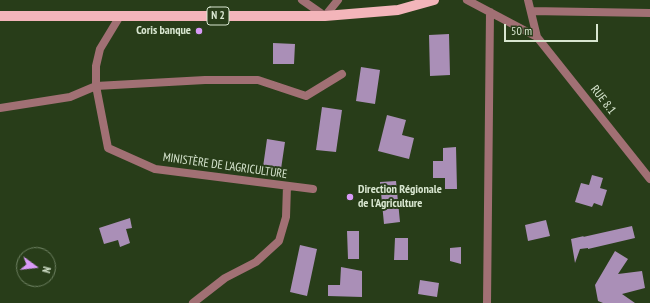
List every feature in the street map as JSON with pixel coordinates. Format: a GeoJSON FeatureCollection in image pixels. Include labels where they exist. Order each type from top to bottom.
{"type":"FeatureCollection","features":[{"type":"Feature","properties":{"kind":"main road","name":"N 2"},"geometry":{"type":"LineString","coordinates":[[0,16],[325,16],[398,10],[434,0]]}},
{"type":"Feature","properties":{"kind":"street"},"geometry":{"type":"LineString","coordinates":[[302,0],[325,16],[338,0]]}},
{"type":"Feature","properties":{"kind":"street","name":"RUE 8.1"},"geometry":{"type":"LineString","coordinates":[[467,0],[537,37],[650,179]]}},
{"type":"Feature","properties":{"kind":"street","name":"RUE 8.1"},"geometry":{"type":"LineString","coordinates":[[528,0],[537,37]]}},
{"type":"Feature","properties":{"kind":"street"},"geometry":{"type":"LineString","coordinates":[[531,11],[650,13]]}},
{"type":"Feature","properties":{"kind":"street"},"geometry":{"type":"LineString","coordinates":[[487,303],[490,12]]}},
{"type":"Feature","properties":{"kind":"street","name":"MINISTÈRE DE L'AGRICULTURE"},"geometry":{"type":"LineString","coordinates":[[120,16],[100,49],[96,66],[96,86],[108,148],[155,169],[313,189]]}},
{"type":"Feature","properties":{"kind":"street"},"geometry":{"type":"LineString","coordinates":[[0,108],[70,97],[96,86],[205,80],[258,80],[306,96],[342,74]]}},
{"type":"Feature","properties":{"kind":"street"},"geometry":{"type":"LineString","coordinates":[[193,303],[225,278],[256,262],[279,241],[286,217],[287,186]]}},
{"type":"Feature","properties":{"kind":"building"},"geometry":{"type":"Polygon","coordinates":[[[449,34],[450,75],[430,76],[429,35],[449,34]]]}},
{"type":"Feature","properties":{"kind":"building"},"geometry":{"type":"Polygon","coordinates":[[[273,43],[295,44],[294,64],[273,64],[273,43]]]}},
{"type":"Feature","properties":{"kind":"building"},"geometry":{"type":"Polygon","coordinates":[[[361,67],[380,70],[375,104],[356,101],[361,67]]]}},
{"type":"Feature","properties":{"kind":"building"},"geometry":{"type":"Polygon","coordinates":[[[322,107],[342,110],[336,152],[316,150],[322,107]]]}},
{"type":"Feature","properties":{"kind":"building"},"geometry":{"type":"Polygon","coordinates":[[[387,115],[406,120],[402,135],[414,138],[409,159],[378,151],[387,115]]]}},
{"type":"Feature","properties":{"kind":"building"},"geometry":{"type":"Polygon","coordinates":[[[267,139],[285,142],[281,169],[263,167],[267,139]]]}},
{"type":"Feature","properties":{"kind":"building"},"geometry":{"type":"Polygon","coordinates":[[[456,147],[457,189],[445,189],[445,178],[433,178],[433,161],[443,161],[443,148],[456,147]]]}},
{"type":"Feature","properties":{"kind":"building"},"geometry":{"type":"Polygon","coordinates":[[[592,175],[603,178],[600,188],[607,190],[602,206],[594,203],[592,207],[575,202],[581,183],[589,185],[592,175]]]}},
{"type":"Feature","properties":{"kind":"building"},"geometry":{"type":"Polygon","coordinates":[[[396,181],[400,222],[384,224],[380,182],[396,181]]]}},
{"type":"Feature","properties":{"kind":"building"},"geometry":{"type":"Polygon","coordinates":[[[130,218],[132,228],[126,229],[130,243],[120,247],[118,240],[104,244],[99,228],[130,218]]]}},
{"type":"Feature","properties":{"kind":"building"},"geometry":{"type":"Polygon","coordinates":[[[546,220],[550,236],[528,241],[525,225],[546,220]]]}},
{"type":"Feature","properties":{"kind":"building"},"geometry":{"type":"Polygon","coordinates":[[[632,226],[635,238],[588,249],[580,249],[575,263],[571,239],[632,226]]]}},
{"type":"Feature","properties":{"kind":"building"},"geometry":{"type":"Polygon","coordinates":[[[347,231],[359,231],[359,259],[348,259],[347,231]]]}},
{"type":"Feature","properties":{"kind":"building"},"geometry":{"type":"Polygon","coordinates":[[[395,238],[408,238],[408,260],[394,260],[395,238]]]}},
{"type":"Feature","properties":{"kind":"building"},"geometry":{"type":"Polygon","coordinates":[[[300,245],[317,249],[307,296],[290,292],[300,245]]]}},
{"type":"Feature","properties":{"kind":"building"},"geometry":{"type":"Polygon","coordinates":[[[461,247],[461,264],[450,261],[450,248],[461,247]]]}},
{"type":"Feature","properties":{"kind":"building"},"geometry":{"type":"Polygon","coordinates":[[[615,251],[628,259],[618,274],[642,271],[645,288],[622,294],[635,303],[603,303],[598,301],[595,285],[615,251]]]}},
{"type":"Feature","properties":{"kind":"building"},"geometry":{"type":"Polygon","coordinates":[[[341,267],[362,271],[362,297],[328,296],[328,285],[340,285],[341,267]]]}},
{"type":"Feature","properties":{"kind":"building"},"geometry":{"type":"Polygon","coordinates":[[[420,280],[439,283],[437,297],[418,294],[420,280]]]}},
{"type":"Feature","properties":{"kind":"place","name":"Coris banque"},"geometry":{"type":"Point","coordinates":[199,31]}},
{"type":"Feature","properties":{"kind":"place","name":"Direction Régionale de l'Agriculture"},"geometry":{"type":"Point","coordinates":[350,197]}}]}
